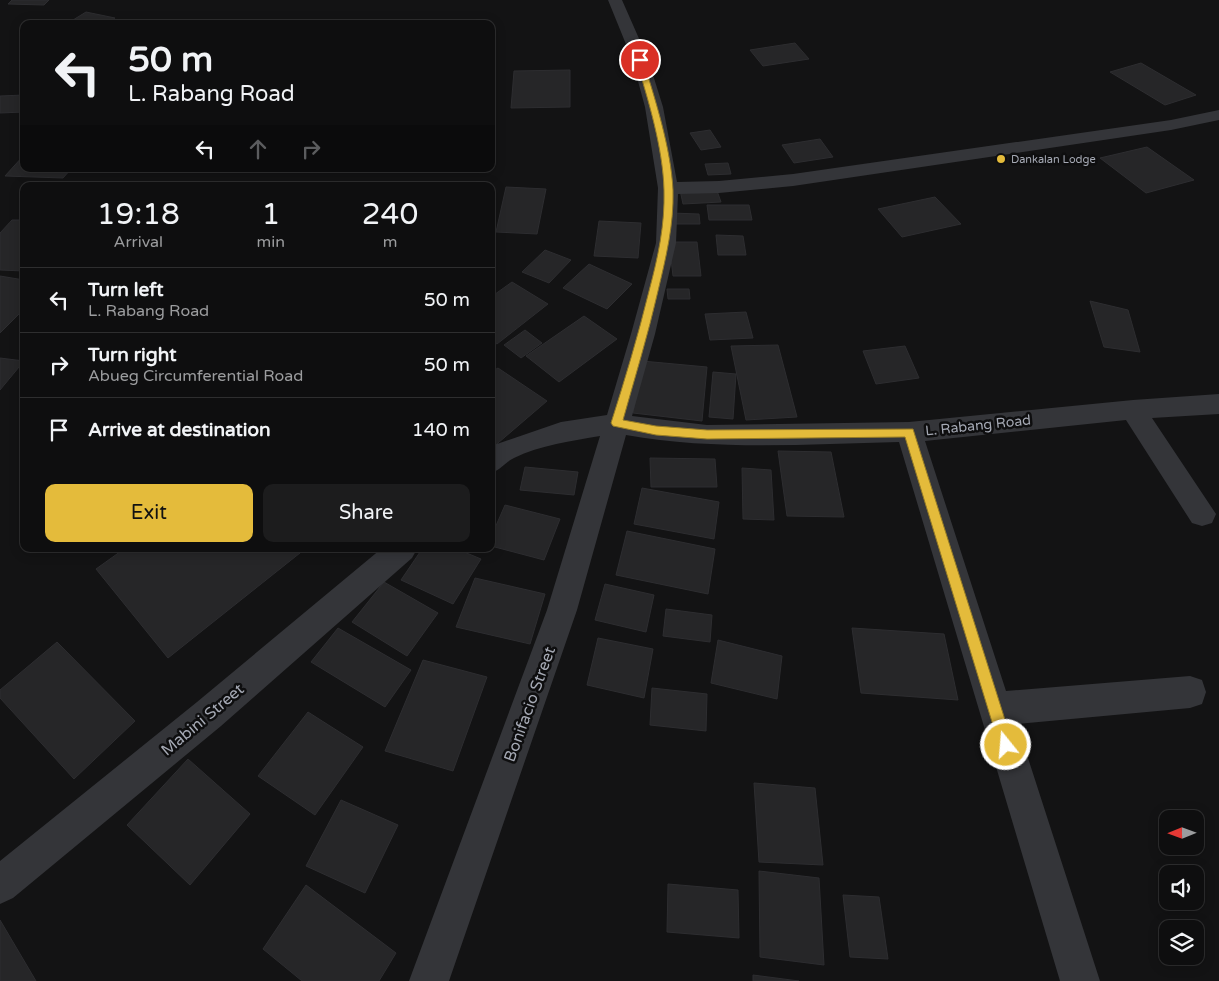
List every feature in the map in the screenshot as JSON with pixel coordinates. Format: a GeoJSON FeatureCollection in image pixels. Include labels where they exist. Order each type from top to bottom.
{"type":"FeatureCollection","features":[{"type":"Feature","properties":{"kind":"street","name":"Bonifacio Street"},"geometry":{"type":"LineString","coordinates":[[429,981],[562,610],[643,334],[666,242],[668,188],[654,107],[640,60],[615,0]]}},
{"type":"Feature","properties":{"kind":"street"},"geometry":{"type":"LineString","coordinates":[[668,188],[793,180],[1171,125],[1219,115]]}},
{"type":"Feature","properties":{"kind":"street","name":"L. Rabang Road"},"geometry":{"type":"LineString","coordinates":[[617,423],[656,430],[707,434],[909,432],[1133,410],[1219,404]]}},
{"type":"Feature","properties":{"kind":"street"},"geometry":{"type":"LineString","coordinates":[[1133,410],[1202,514]]}},
{"type":"Feature","properties":{"kind":"street"},"geometry":{"type":"LineString","coordinates":[[495,458],[503,451],[561,432],[617,423]]}},
{"type":"Feature","properties":{"kind":"street"},"geometry":{"type":"LineString","coordinates":[[909,432],[1080,981]]}},
{"type":"Feature","properties":{"kind":"street","name":"Mabini Street"},"geometry":{"type":"LineString","coordinates":[[0,885],[209,714],[398,552]]}},
{"type":"Feature","properties":{"kind":"street"},"geometry":{"type":"LineString","coordinates":[[995,709],[1190,692]]}},
{"type":"Feature","properties":{"kind":"building"},"geometry":{"type":"Polygon","coordinates":[[[12,0],[49,0],[44,5],[8,4],[12,0]]]}},
{"type":"Feature","properties":{"kind":"building"},"geometry":{"type":"Polygon","coordinates":[[[86,12],[115,18],[112,20],[73,20],[86,12]]]}},
{"type":"Feature","properties":{"kind":"building"},"geometry":{"type":"Polygon","coordinates":[[[795,43],[809,59],[763,66],[750,50],[795,43]]]}},
{"type":"Feature","properties":{"kind":"building"},"geometry":{"type":"Polygon","coordinates":[[[1141,63],[1196,95],[1165,105],[1110,72],[1141,63]]]}},
{"type":"Feature","properties":{"kind":"building"},"geometry":{"type":"Polygon","coordinates":[[[570,70],[570,107],[511,108],[514,71],[570,70]]]}},
{"type":"Feature","properties":{"kind":"building"},"geometry":{"type":"Polygon","coordinates":[[[20,95],[20,112],[0,113],[0,96],[20,95]]]}},
{"type":"Feature","properties":{"kind":"building"},"geometry":{"type":"Polygon","coordinates":[[[710,130],[721,147],[701,150],[690,133],[710,130]]]}},
{"type":"Feature","properties":{"kind":"building"},"geometry":{"type":"Polygon","coordinates":[[[820,139],[833,157],[794,163],[782,145],[820,139]]]}},
{"type":"Feature","properties":{"kind":"building"},"geometry":{"type":"Polygon","coordinates":[[[1147,147],[1194,180],[1146,193],[1100,158],[1147,147]]]}},
{"type":"Feature","properties":{"kind":"building"},"geometry":{"type":"Polygon","coordinates":[[[20,159],[20,172],[68,172],[63,178],[5,176],[20,159]]]}},
{"type":"Feature","properties":{"kind":"building"},"geometry":{"type":"Polygon","coordinates":[[[728,163],[731,174],[708,175],[705,164],[728,163]]]}},
{"type":"Feature","properties":{"kind":"building"},"geometry":{"type":"Polygon","coordinates":[[[506,187],[546,189],[537,234],[496,232],[506,187]]]}},
{"type":"Feature","properties":{"kind":"building"},"geometry":{"type":"Polygon","coordinates":[[[716,188],[721,202],[683,204],[680,190],[716,188]]]}},
{"type":"Feature","properties":{"kind":"building"},"geometry":{"type":"Polygon","coordinates":[[[935,197],[961,224],[902,237],[878,209],[935,197]]]}},
{"type":"Feature","properties":{"kind":"building"},"geometry":{"type":"Polygon","coordinates":[[[707,205],[749,205],[752,220],[709,220],[707,205]]]}},
{"type":"Feature","properties":{"kind":"building"},"geometry":{"type":"Polygon","coordinates":[[[671,213],[699,214],[700,224],[671,224],[671,213]]]}},
{"type":"Feature","properties":{"kind":"building"},"geometry":{"type":"Polygon","coordinates":[[[12,220],[20,220],[20,271],[0,270],[0,233],[12,220]]]}},
{"type":"Feature","properties":{"kind":"building"},"geometry":{"type":"Polygon","coordinates":[[[599,221],[641,223],[638,258],[594,256],[599,221]]]}},
{"type":"Feature","properties":{"kind":"building"},"geometry":{"type":"Polygon","coordinates":[[[716,235],[743,236],[746,255],[718,255],[716,235]]]}},
{"type":"Feature","properties":{"kind":"building"},"geometry":{"type":"Polygon","coordinates":[[[669,242],[697,242],[701,276],[673,276],[669,242]]]}},
{"type":"Feature","properties":{"kind":"building"},"geometry":{"type":"Polygon","coordinates":[[[545,250],[571,260],[549,283],[522,272],[545,250]]]}},
{"type":"Feature","properties":{"kind":"building"},"geometry":{"type":"Polygon","coordinates":[[[589,264],[632,284],[607,309],[563,288],[589,264]]]}},
{"type":"Feature","properties":{"kind":"building"},"geometry":{"type":"Polygon","coordinates":[[[0,276],[20,279],[20,313],[0,333],[0,276]]]}},
{"type":"Feature","properties":{"kind":"building"},"geometry":{"type":"Polygon","coordinates":[[[512,282],[548,304],[497,344],[495,343],[495,294],[512,282]]]}},
{"type":"Feature","properties":{"kind":"building"},"geometry":{"type":"Polygon","coordinates":[[[667,289],[689,289],[690,299],[668,299],[667,289]]]}},
{"type":"Feature","properties":{"kind":"building"},"geometry":{"type":"Polygon","coordinates":[[[1090,301],[1128,310],[1140,352],[1104,347],[1090,301]]]}},
{"type":"Feature","properties":{"kind":"building"},"geometry":{"type":"Polygon","coordinates":[[[746,312],[753,338],[710,340],[705,314],[746,312]]]}},
{"type":"Feature","properties":{"kind":"building"},"geometry":{"type":"Polygon","coordinates":[[[584,316],[617,339],[559,382],[526,356],[584,316]]]}},
{"type":"Feature","properties":{"kind":"building"},"geometry":{"type":"Polygon","coordinates":[[[525,330],[542,343],[521,358],[504,345],[525,330]]]}},
{"type":"Feature","properties":{"kind":"building"},"geometry":{"type":"Polygon","coordinates":[[[778,345],[797,417],[746,420],[731,346],[778,345]]]}},
{"type":"Feature","properties":{"kind":"building"},"geometry":{"type":"Polygon","coordinates":[[[905,346],[919,378],[876,384],[863,351],[905,346]]]}},
{"type":"Feature","properties":{"kind":"building"},"geometry":{"type":"Polygon","coordinates":[[[0,358],[20,360],[20,366],[0,390],[0,358]]]}},
{"type":"Feature","properties":{"kind":"building"},"geometry":{"type":"Polygon","coordinates":[[[642,361],[707,367],[702,421],[633,413],[642,361]]]}},
{"type":"Feature","properties":{"kind":"building"},"geometry":{"type":"Polygon","coordinates":[[[498,368],[547,401],[495,446],[495,370],[498,368]]]}},
{"type":"Feature","properties":{"kind":"building"},"geometry":{"type":"Polygon","coordinates":[[[713,372],[736,374],[733,419],[709,417],[713,372]]]}},
{"type":"Feature","properties":{"kind":"building"},"geometry":{"type":"Polygon","coordinates":[[[778,451],[831,452],[844,517],[787,516],[778,451]]]}},
{"type":"Feature","properties":{"kind":"building"},"geometry":{"type":"Polygon","coordinates":[[[650,458],[715,459],[717,487],[651,487],[650,458]]]}},
{"type":"Feature","properties":{"kind":"building"},"geometry":{"type":"Polygon","coordinates":[[[525,467],[578,472],[574,495],[520,490],[525,467]]]}},
{"type":"Feature","properties":{"kind":"building"},"geometry":{"type":"Polygon","coordinates":[[[742,468],[771,470],[774,520],[743,519],[742,468]]]}},
{"type":"Feature","properties":{"kind":"building"},"geometry":{"type":"Polygon","coordinates":[[[642,488],[719,502],[714,539],[634,524],[642,488]]]}},
{"type":"Feature","properties":{"kind":"building"},"geometry":{"type":"Polygon","coordinates":[[[505,505],[560,519],[544,560],[495,547],[495,528],[505,505]]]}},
{"type":"Feature","properties":{"kind":"building"},"geometry":{"type":"Polygon","coordinates":[[[627,531],[715,549],[708,594],[616,575],[627,531]]]}},
{"type":"Feature","properties":{"kind":"building"},"geometry":{"type":"Polygon","coordinates":[[[120,552],[301,552],[168,658],[96,569],[120,552]]]}},
{"type":"Feature","properties":{"kind":"building"},"geometry":{"type":"Polygon","coordinates":[[[420,552],[464,552],[481,559],[453,604],[401,580],[420,552]]]}},
{"type":"Feature","properties":{"kind":"building"},"geometry":{"type":"Polygon","coordinates":[[[475,578],[545,594],[530,644],[456,627],[475,578]]]}},
{"type":"Feature","properties":{"kind":"building"},"geometry":{"type":"Polygon","coordinates":[[[384,582],[438,613],[407,656],[352,622],[384,582]]]}},
{"type":"Feature","properties":{"kind":"building"},"geometry":{"type":"Polygon","coordinates":[[[605,584],[654,595],[646,632],[595,620],[605,584]]]}},
{"type":"Feature","properties":{"kind":"building"},"geometry":{"type":"Polygon","coordinates":[[[666,609],[712,615],[710,642],[663,636],[666,609]]]}},
{"type":"Feature","properties":{"kind":"building"},"geometry":{"type":"Polygon","coordinates":[[[338,628],[411,670],[385,707],[311,662],[338,628]]]}},
{"type":"Feature","properties":{"kind":"building"},"geometry":{"type":"Polygon","coordinates":[[[852,628],[944,634],[958,700],[861,693],[852,628]]]}},
{"type":"Feature","properties":{"kind":"building"},"geometry":{"type":"Polygon","coordinates":[[[598,638],[653,649],[644,698],[587,685],[598,638]]]}},
{"type":"Feature","properties":{"kind":"building"},"geometry":{"type":"Polygon","coordinates":[[[718,640],[782,656],[777,699],[711,683],[718,640]]]}},
{"type":"Feature","properties":{"kind":"building"},"geometry":{"type":"Polygon","coordinates":[[[57,642],[135,721],[74,779],[0,698],[0,690],[57,642]]]}},
{"type":"Feature","properties":{"kind":"building"},"geometry":{"type":"Polygon","coordinates":[[[423,660],[487,677],[453,771],[385,751],[423,660]]]}},
{"type":"Feature","properties":{"kind":"building"},"geometry":{"type":"Polygon","coordinates":[[[652,688],[707,694],[706,731],[650,725],[652,688]]]}},
{"type":"Feature","properties":{"kind":"building"},"geometry":{"type":"Polygon","coordinates":[[[308,712],[363,747],[315,815],[258,776],[308,712]]]}},
{"type":"Feature","properties":{"kind":"building"},"geometry":{"type":"Polygon","coordinates":[[[188,759],[250,814],[190,885],[127,825],[188,759]]]}},
{"type":"Feature","properties":{"kind":"building"},"geometry":{"type":"Polygon","coordinates":[[[754,783],[815,788],[823,865],[759,862],[754,783]]]}},
{"type":"Feature","properties":{"kind":"building"},"geometry":{"type":"Polygon","coordinates":[[[341,800],[398,825],[365,893],[306,866],[341,800]]]}},
{"type":"Feature","properties":{"kind":"building"},"geometry":{"type":"Polygon","coordinates":[[[759,871],[819,878],[824,965],[760,957],[759,871]]]}},
{"type":"Feature","properties":{"kind":"building"},"geometry":{"type":"Polygon","coordinates":[[[668,884],[738,890],[739,938],[667,932],[668,884]]]}},
{"type":"Feature","properties":{"kind":"building"},"geometry":{"type":"Polygon","coordinates":[[[306,885],[396,953],[379,981],[302,981],[263,949],[306,885]]]}},
{"type":"Feature","properties":{"kind":"building"},"geometry":{"type":"Polygon","coordinates":[[[843,895],[879,897],[888,959],[850,957],[843,895]]]}},
{"type":"Feature","properties":{"kind":"building"},"geometry":{"type":"Polygon","coordinates":[[[0,920],[36,981],[0,981],[0,920]]]}},
{"type":"Feature","properties":{"kind":"building"},"geometry":{"type":"Polygon","coordinates":[[[753,975],[799,981],[753,981],[753,975]]]}},
{"type":"Feature","properties":{"kind":"place","name":"Dankalan Lodge"},"geometry":{"type":"Point","coordinates":[1001,159]}},
{"type":"Feature","properties":{"kind":"route"},"geometry":{"type":"LineString","coordinates":[[640,60],[654,107],[662,146],[668,188],[668,217],[666,242],[643,334],[617,423],[656,430],[707,434],[909,432],[1006,745]]}}]}
